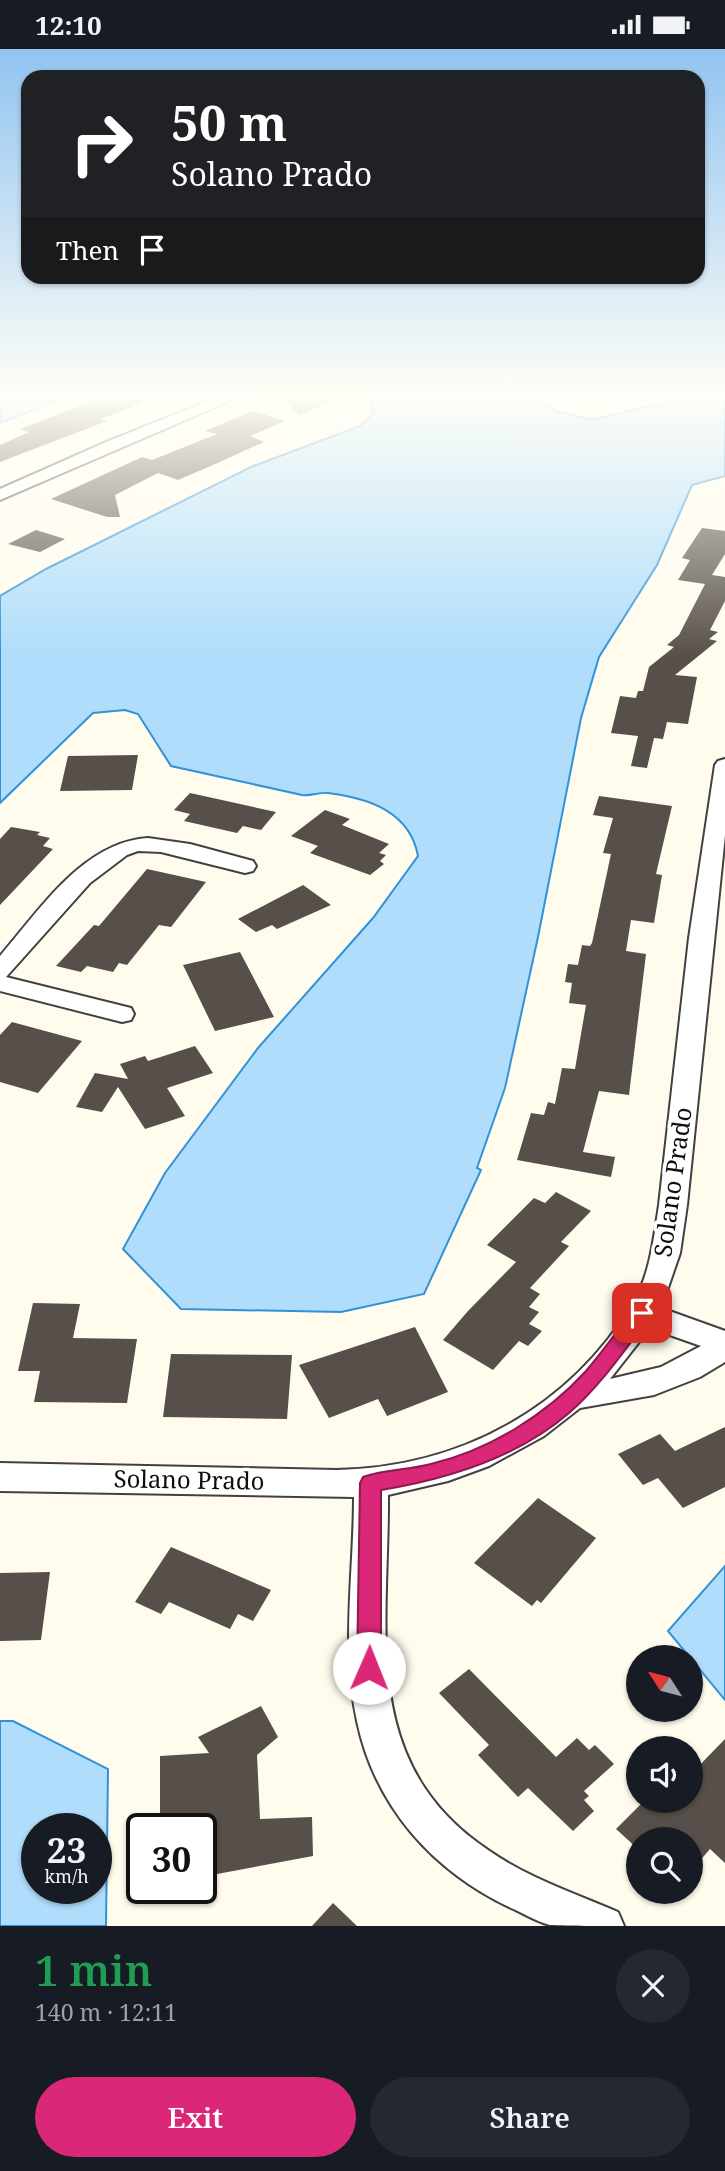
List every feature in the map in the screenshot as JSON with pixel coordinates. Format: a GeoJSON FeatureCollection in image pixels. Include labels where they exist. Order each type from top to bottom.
{"type":"FeatureCollection","features":[{"type":"Feature","properties":{"kind":"street"},"geometry":{"type":"LineString","coordinates":[[0,495],[30,482]]}},
{"type":"Feature","properties":{"kind":"street","name":"Solano Prado"},"geometry":{"type":"LineString","coordinates":[[0,1477],[371,1483],[433,1473],[490,1451],[530,1430],[574,1396],[613,1353],[642,1313],[656,1283],[667,1236],[711,849],[725,765]]}},
{"type":"Feature","properties":{"kind":"street"},"geometry":{"type":"LineString","coordinates":[[0,971],[96,864],[118,850],[136,844],[161,846],[245,866]]}},
{"type":"Feature","properties":{"kind":"street"},"geometry":{"type":"LineString","coordinates":[[0,983],[121,1014]]}},
{"type":"Feature","properties":{"kind":"street"},"geometry":{"type":"LineString","coordinates":[[642,1313],[725,1345]]}},
{"type":"Feature","properties":{"kind":"street"},"geometry":{"type":"LineString","coordinates":[[574,1396],[642,1387],[700,1365],[725,1345]]}},
{"type":"Feature","properties":{"kind":"street"},"geometry":{"type":"LineString","coordinates":[[371,1483],[369,1668],[378,1730],[397,1784],[411,1807],[443,1840],[490,1875],[536,1899],[604,1926]]}},
{"type":"Feature","properties":{"kind":"water"},"geometry":{"type":"Polygon","coordinates":[[[222,482],[704,482],[692,485],[657,565],[599,657],[581,718],[505,1088],[477,1168],[481,1170],[424,1294],[341,1312],[181,1309],[123,1249],[165,1173],[258,1048],[373,918],[418,856],[414,841],[406,828],[397,818],[372,804],[328,793],[302,795],[171,766],[138,714],[125,710],[93,713],[0,803],[0,596],[46,569],[222,482]]]}},
{"type":"Feature","properties":{"kind":"water"},"geometry":{"type":"Polygon","coordinates":[[[725,1566],[725,1700],[704,1675],[704,1645],[680,1645],[668,1631],[725,1566]]]}},
{"type":"Feature","properties":{"kind":"water"},"geometry":{"type":"Polygon","coordinates":[[[0,1721],[13,1721],[108,1769],[107,1813],[21,1813],[21,1904],[106,1904],[106,1926],[0,1926],[0,1721]]]}},
{"type":"Feature","properties":{"kind":"building"},"geometry":{"type":"Polygon","coordinates":[[[89,482],[141,482],[115,495],[120,517],[107,517],[51,499],[89,482]]]}},
{"type":"Feature","properties":{"kind":"building"},"geometry":{"type":"Polygon","coordinates":[[[702,528],[725,531],[725,554],[712,575],[725,577],[725,601],[710,630],[718,632],[709,639],[717,641],[675,675],[697,677],[688,724],[667,722],[663,739],[654,738],[647,768],[631,766],[638,736],[611,733],[620,696],[636,698],[638,691],[643,691],[649,667],[674,647],[667,645],[679,635],[705,584],[678,580],[690,560],[682,558],[702,528]]]}},
{"type":"Feature","properties":{"kind":"building"},"geometry":{"type":"Polygon","coordinates":[[[36,530],[65,539],[40,552],[8,544],[36,530]]]}},
{"type":"Feature","properties":{"kind":"building"},"geometry":{"type":"Polygon","coordinates":[[[138,755],[132,790],[60,791],[68,756],[138,755]]]}},
{"type":"Feature","properties":{"kind":"building"},"geometry":{"type":"Polygon","coordinates":[[[190,793],[276,812],[261,830],[243,826],[237,833],[184,821],[190,814],[174,810],[190,793]]]}},
{"type":"Feature","properties":{"kind":"building"},"geometry":{"type":"Polygon","coordinates":[[[599,796],[672,806],[656,874],[662,875],[654,923],[631,920],[626,951],[646,954],[629,1095],[599,1091],[583,1152],[615,1157],[611,1177],[517,1160],[531,1113],[544,1115],[548,1102],[555,1104],[562,1068],[575,1069],[586,1005],[569,1003],[572,983],[565,982],[568,964],[578,965],[582,945],[590,946],[592,943],[611,854],[603,853],[613,818],[593,815],[599,796]]]}},
{"type":"Feature","properties":{"kind":"building"},"geometry":{"type":"Polygon","coordinates":[[[325,810],[350,819],[342,825],[389,844],[379,853],[386,855],[380,861],[384,864],[370,875],[310,853],[318,846],[291,836],[325,810]]]}},
{"type":"Feature","properties":{"kind":"building"},"geometry":{"type":"Polygon","coordinates":[[[11,827],[40,832],[37,835],[50,838],[43,846],[53,849],[0,905],[0,839],[11,827]]]}},
{"type":"Feature","properties":{"kind":"building"},"geometry":{"type":"Polygon","coordinates":[[[147,869],[206,882],[171,927],[159,925],[127,965],[119,963],[113,972],[87,966],[81,972],[56,966],[94,925],[99,926],[147,869]]]}},
{"type":"Feature","properties":{"kind":"building"},"geometry":{"type":"Polygon","coordinates":[[[303,885],[331,905],[277,929],[272,925],[256,932],[238,919],[303,885]]]}},
{"type":"Feature","properties":{"kind":"building"},"geometry":{"type":"Polygon","coordinates":[[[240,952],[274,1017],[215,1031],[183,965],[240,952]]]}},
{"type":"Feature","properties":{"kind":"building"},"geometry":{"type":"Polygon","coordinates":[[[12,1022],[82,1041],[38,1093],[0,1082],[0,1035],[12,1022]]]}},
{"type":"Feature","properties":{"kind":"building"},"geometry":{"type":"Polygon","coordinates":[[[195,1046],[213,1073],[167,1088],[185,1116],[145,1129],[118,1087],[102,1112],[76,1107],[95,1073],[128,1079],[120,1064],[145,1056],[148,1061],[195,1046]]]}},
{"type":"Feature","properties":{"kind":"building"},"geometry":{"type":"Polygon","coordinates":[[[556,1192],[591,1211],[561,1242],[569,1246],[530,1288],[540,1294],[529,1307],[539,1312],[529,1324],[542,1331],[528,1346],[519,1341],[493,1370],[443,1340],[516,1262],[487,1245],[534,1198],[545,1203],[556,1192]]]}},
{"type":"Feature","properties":{"kind":"building"},"geometry":{"type":"Polygon","coordinates":[[[33,1303],[80,1304],[73,1338],[137,1339],[127,1403],[34,1402],[40,1371],[18,1371],[33,1303]]]}},
{"type":"Feature","properties":{"kind":"building"},"geometry":{"type":"Polygon","coordinates":[[[415,1327],[448,1392],[387,1416],[378,1399],[329,1418],[299,1365],[415,1327]]]}},
{"type":"Feature","properties":{"kind":"building"},"geometry":{"type":"Polygon","coordinates":[[[171,1354],[292,1355],[287,1419],[163,1417],[171,1354]]]}},
{"type":"Feature","properties":{"kind":"building"},"geometry":{"type":"Polygon","coordinates":[[[725,1427],[725,1487],[683,1508],[658,1478],[643,1485],[618,1454],[660,1434],[675,1451],[725,1427]]]}},
{"type":"Feature","properties":{"kind":"building"},"geometry":{"type":"Polygon","coordinates":[[[538,1498],[596,1538],[541,1603],[537,1600],[532,1606],[474,1563],[538,1498]]]}},
{"type":"Feature","properties":{"kind":"building"},"geometry":{"type":"Polygon","coordinates":[[[171,1547],[271,1590],[253,1621],[238,1614],[230,1629],[169,1602],[161,1614],[135,1602],[171,1547]]]}},
{"type":"Feature","properties":{"kind":"building"},"geometry":{"type":"Polygon","coordinates":[[[50,1572],[41,1640],[0,1641],[0,1573],[50,1572]]]}},
{"type":"Feature","properties":{"kind":"building"},"geometry":{"type":"Polygon","coordinates":[[[469,1669],[556,1757],[577,1738],[589,1750],[595,1745],[614,1764],[584,1791],[589,1796],[584,1800],[594,1811],[573,1831],[528,1788],[518,1797],[478,1755],[489,1745],[439,1693],[469,1669]]]}},
{"type":"Feature","properties":{"kind":"building"},"geometry":{"type":"Polygon","coordinates":[[[261,1706],[278,1737],[257,1755],[260,1819],[312,1817],[313,1856],[217,1874],[217,1813],[160,1813],[160,1756],[209,1753],[198,1737],[261,1706]]]}},
{"type":"Feature","properties":{"kind":"building"},"geometry":{"type":"Polygon","coordinates":[[[725,1739],[725,1863],[710,1849],[703,1857],[703,1827],[626,1827],[626,1838],[616,1829],[632,1813],[703,1813],[703,1762],[725,1739]]]}},
{"type":"Feature","properties":{"kind":"building"},"geometry":{"type":"Polygon","coordinates":[[[333,1903],[357,1926],[312,1926],[333,1903]]]}},
{"type":"Feature","properties":{"kind":"route"},"geometry":{"type":"LineString","coordinates":[[369,1668],[371,1483],[433,1473],[490,1451],[530,1430],[561,1408],[593,1377],[631,1331],[642,1313]]}}]}
